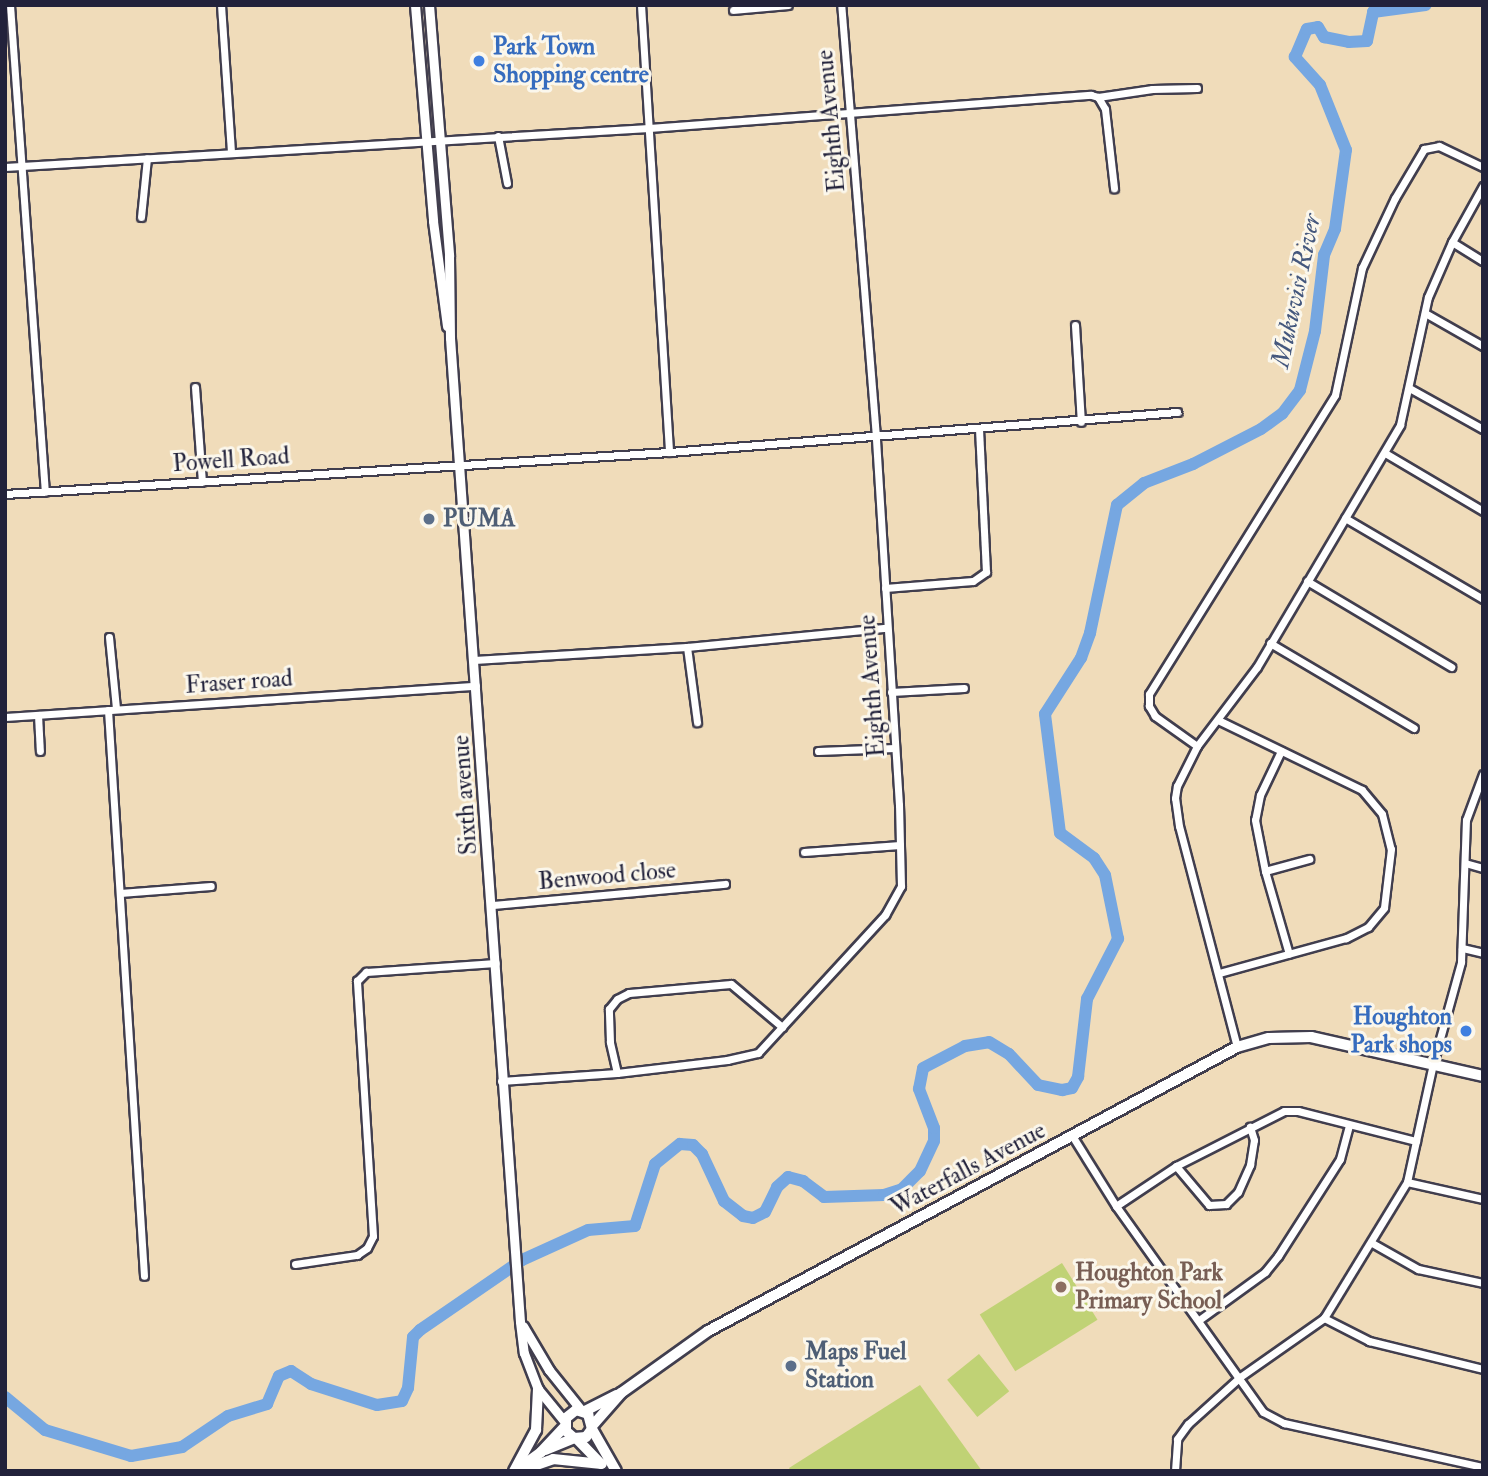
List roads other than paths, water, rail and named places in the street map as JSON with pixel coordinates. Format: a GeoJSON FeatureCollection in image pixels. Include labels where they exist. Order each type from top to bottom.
{"type":"FeatureCollection","features":[{"type":"Feature","properties":{"kind":"main road","name":"Waterfalls Avenue"},"geometry":{"type":"LineString","coordinates":[[583,1411],[621,1393],[708,1331],[1237,1047],[1269,1038],[1297,1036],[1353,1045],[1483,1076]]}},
{"type":"Feature","properties":{"kind":"main road"},"geometry":{"type":"LineString","coordinates":[[516,1471],[536,1430],[538,1389]]}},
{"type":"Feature","properties":{"kind":"main road","name":"Waterfalls Avenue"},"geometry":{"type":"LineString","coordinates":[[592,1427],[621,1393]]}},
{"type":"Feature","properties":{"kind":"main road"},"geometry":{"type":"LineString","coordinates":[[516,1471],[541,1452],[572,1412],[583,1411],[591,1417],[592,1427],[616,1471]]}},
{"type":"Feature","properties":{"kind":"main road"},"geometry":{"type":"LineString","coordinates":[[565,1424],[575,1438],[606,1467]]}},
{"type":"Feature","properties":{"kind":"main road"},"geometry":{"type":"LineString","coordinates":[[541,1452],[575,1438],[586,1437],[592,1427]]}},
{"type":"Feature","properties":{"kind":"main road"},"geometry":{"type":"LineString","coordinates":[[516,1471],[553,1459],[606,1467]]}},
{"type":"Feature","properties":{"kind":"street"},"geometry":{"type":"LineString","coordinates":[[10,5],[46,492]]}},
{"type":"Feature","properties":{"kind":"street"},"geometry":{"type":"LineString","coordinates":[[221,5],[231,153]]}},
{"type":"Feature","properties":{"kind":"street"},"geometry":{"type":"LineString","coordinates":[[415,5],[442,305],[450,338]]}},
{"type":"Feature","properties":{"kind":"street"},"geometry":{"type":"LineString","coordinates":[[429,5],[449,266],[450,338]]}},
{"type":"Feature","properties":{"kind":"street"},"geometry":{"type":"LineString","coordinates":[[641,5],[669,452]]}},
{"type":"Feature","properties":{"kind":"street"},"geometry":{"type":"LineString","coordinates":[[733,10],[788,5]]}},
{"type":"Feature","properties":{"kind":"street","name":"Eighth Avenue"},"geometry":{"type":"LineString","coordinates":[[502,1081],[617,1073],[750,1056],[762,1050],[885,915],[902,880],[876,437],[841,5]]}},
{"type":"Feature","properties":{"kind":"street"},"geometry":{"type":"LineString","coordinates":[[5,167],[498,135],[649,128],[850,112],[1098,97],[1152,89],[1197,88]]}},
{"type":"Feature","properties":{"kind":"street"},"geometry":{"type":"LineString","coordinates":[[1098,97],[1104,102],[1110,133],[1114,188]]}},
{"type":"Feature","properties":{"kind":"street"},"geometry":{"type":"LineString","coordinates":[[498,135],[507,183]]}},
{"type":"Feature","properties":{"kind":"street"},"geometry":{"type":"LineString","coordinates":[[1197,746],[1155,716],[1149,706],[1149,694],[1335,395],[1364,261],[1424,149],[1439,146],[1483,167]]}},
{"type":"Feature","properties":{"kind":"street"},"geometry":{"type":"LineString","coordinates":[[141,217],[147,158]]}},
{"type":"Feature","properties":{"kind":"street"},"geometry":{"type":"LineString","coordinates":[[1237,1047],[1176,812],[1177,786],[1197,746],[1270,643],[1385,453],[1405,413],[1425,313],[1436,276],[1483,186]]}},
{"type":"Feature","properties":{"kind":"street"},"geometry":{"type":"LineString","coordinates":[[1452,242],[1483,261]]}},
{"type":"Feature","properties":{"kind":"street"},"geometry":{"type":"LineString","coordinates":[[1425,313],[1483,346]]}},
{"type":"Feature","properties":{"kind":"street"},"geometry":{"type":"LineString","coordinates":[[1075,325],[1081,422]]}},
{"type":"Feature","properties":{"kind":"street","name":"Sixth avenue"},"geometry":{"type":"LineString","coordinates":[[450,338],[493,905],[502,1081],[520,1322],[524,1353],[538,1389],[565,1424]]}},
{"type":"Feature","properties":{"kind":"street"},"geometry":{"type":"LineString","coordinates":[[195,387],[202,482]]}},
{"type":"Feature","properties":{"kind":"street"},"geometry":{"type":"LineString","coordinates":[[1411,389],[1483,429]]}},
{"type":"Feature","properties":{"kind":"street","name":"Powell Road"},"geometry":{"type":"LineString","coordinates":[[5,494],[669,452],[1081,422],[1177,412]]}},
{"type":"Feature","properties":{"kind":"street"},"geometry":{"type":"LineString","coordinates":[[886,588],[973,582],[986,572],[979,429]]}},
{"type":"Feature","properties":{"kind":"street"},"geometry":{"type":"LineString","coordinates":[[1385,453],[1483,511]]}},
{"type":"Feature","properties":{"kind":"street"},"geometry":{"type":"LineString","coordinates":[[1345,518],[1483,599]]}},
{"type":"Feature","properties":{"kind":"street"},"geometry":{"type":"LineString","coordinates":[[1307,581],[1451,667]]}},
{"type":"Feature","properties":{"kind":"street"},"geometry":{"type":"LineString","coordinates":[[474,660],[687,647],[886,628]]}},
{"type":"Feature","properties":{"kind":"street"},"geometry":{"type":"LineString","coordinates":[[109,637],[120,893],[144,1276]]}},
{"type":"Feature","properties":{"kind":"street"},"geometry":{"type":"LineString","coordinates":[[1270,643],[1414,728]]}},
{"type":"Feature","properties":{"kind":"street"},"geometry":{"type":"LineString","coordinates":[[687,647],[697,722]]}},
{"type":"Feature","properties":{"kind":"street","name":"Fraser road"},"geometry":{"type":"LineString","coordinates":[[5,717],[476,686]]}},
{"type":"Feature","properties":{"kind":"street"},"geometry":{"type":"LineString","coordinates":[[891,692],[964,688]]}},
{"type":"Feature","properties":{"kind":"street"},"geometry":{"type":"LineString","coordinates":[[38,715],[40,751]]}},
{"type":"Feature","properties":{"kind":"street"},"geometry":{"type":"LineString","coordinates":[[1218,720],[1362,790],[1382,814],[1391,849],[1387,892],[1377,920],[1358,934],[1219,973]]}},
{"type":"Feature","properties":{"kind":"street"},"geometry":{"type":"LineString","coordinates":[[818,751],[895,748]]}},
{"type":"Feature","properties":{"kind":"street"},"geometry":{"type":"LineString","coordinates":[[1281,751],[1257,807],[1257,833],[1289,954]]}},
{"type":"Feature","properties":{"kind":"street"},"geometry":{"type":"LineString","coordinates":[[1175,1471],[1177,1439],[1188,1424],[1240,1377],[1324,1318],[1407,1182],[1462,947],[1466,820],[1482,779]]}},
{"type":"Feature","properties":{"kind":"street"},"geometry":{"type":"LineString","coordinates":[[804,852],[901,845]]}},
{"type":"Feature","properties":{"kind":"street"},"geometry":{"type":"LineString","coordinates":[[1265,871],[1308,859]]}},
{"type":"Feature","properties":{"kind":"street"},"geometry":{"type":"LineString","coordinates":[[1465,863],[1483,868]]}},
{"type":"Feature","properties":{"kind":"street","name":"Benwood close"},"geometry":{"type":"LineString","coordinates":[[493,905],[725,884]]}},
{"type":"Feature","properties":{"kind":"street"},"geometry":{"type":"LineString","coordinates":[[120,893],[211,886]]}},
{"type":"Feature","properties":{"kind":"street"},"geometry":{"type":"LineString","coordinates":[[1462,947],[1483,953]]}},
{"type":"Feature","properties":{"kind":"street"},"geometry":{"type":"LineString","coordinates":[[295,1264],[357,1255],[367,1248],[373,1236],[356,985],[366,972],[496,963]]}},
{"type":"Feature","properties":{"kind":"street"},"geometry":{"type":"LineString","coordinates":[[617,1073],[610,1042],[609,1009],[617,999],[629,993],[731,985],[782,1027]]}},
{"type":"Feature","properties":{"kind":"street"},"geometry":{"type":"LineString","coordinates":[[1116,1206],[1176,1166],[1284,1111],[1298,1111],[1416,1141]]}},
{"type":"Feature","properties":{"kind":"street"},"geometry":{"type":"LineString","coordinates":[[1199,1320],[1265,1272],[1278,1256],[1340,1159],[1349,1125]]}},
{"type":"Feature","properties":{"kind":"street"},"geometry":{"type":"LineString","coordinates":[[1176,1166],[1209,1205],[1226,1204],[1238,1192],[1250,1165],[1254,1140],[1250,1127]]}},
{"type":"Feature","properties":{"kind":"street"},"geometry":{"type":"LineString","coordinates":[[1073,1137],[1116,1206],[1263,1412],[1284,1423],[1483,1467]]}},
{"type":"Feature","properties":{"kind":"street"},"geometry":{"type":"LineString","coordinates":[[1407,1182],[1483,1199]]}},
{"type":"Feature","properties":{"kind":"street"},"geometry":{"type":"LineString","coordinates":[[1372,1243],[1418,1269],[1483,1283]]}},
{"type":"Feature","properties":{"kind":"street"},"geometry":{"type":"LineString","coordinates":[[1324,1318],[1369,1341],[1483,1369]]}},
{"type":"Feature","properties":{"kind":"street"},"geometry":{"type":"LineString","coordinates":[[520,1322],[549,1370],[583,1411]]}},
{"type":"Feature","properties":{"kind":"waterway","name":"Mukuvisi River"},"geometry":{"type":"LineString","coordinates":[[5,1397],[45,1430],[131,1456],[182,1447],[228,1416],[267,1404],[279,1376],[291,1371],[311,1384],[377,1405],[402,1401],[408,1388],[413,1337],[420,1330],[522,1260],[588,1230],[635,1226],[655,1164],[680,1144],[693,1145],[702,1154],[724,1201],[743,1216],[753,1218],[765,1212],[777,1187],[788,1177],[803,1181],[824,1197],[884,1195],[902,1189],[920,1171],[934,1141],[934,1128],[919,1089],[923,1068],[965,1046],[989,1042],[1009,1054],[1038,1085],[1062,1090],[1072,1088],[1078,1077],[1087,999],[1118,939],[1105,875],[1094,858],[1060,833],[1045,714],[1081,658],[1090,633],[1117,505],[1144,483],[1193,464],[1261,429],[1282,414],[1300,390],[1315,331],[1324,255],[1335,229],[1346,150],[1320,85],[1295,57],[1307,29],[1318,27],[1324,37],[1349,42],[1367,41],[1373,12],[1426,5]]}},
{"type":"Feature","properties":{"kind":"place","name":"Park Town Shopping centre"},"geometry":{"type":"Point","coordinates":[479,61]}},
{"type":"Feature","properties":{"kind":"place","name":"PUMA"},"geometry":{"type":"Point","coordinates":[429,519]}},
{"type":"Feature","properties":{"kind":"place","name":"Houghton Park shops"},"geometry":{"type":"Point","coordinates":[1466,1031]}},
{"type":"Feature","properties":{"kind":"place","name":"Houghton Park Primary School"},"geometry":{"type":"Point","coordinates":[1061,1287]}},
{"type":"Feature","properties":{"kind":"place","name":"Maps Fuel Station"},"geometry":{"type":"Point","coordinates":[791,1366]}}]}
